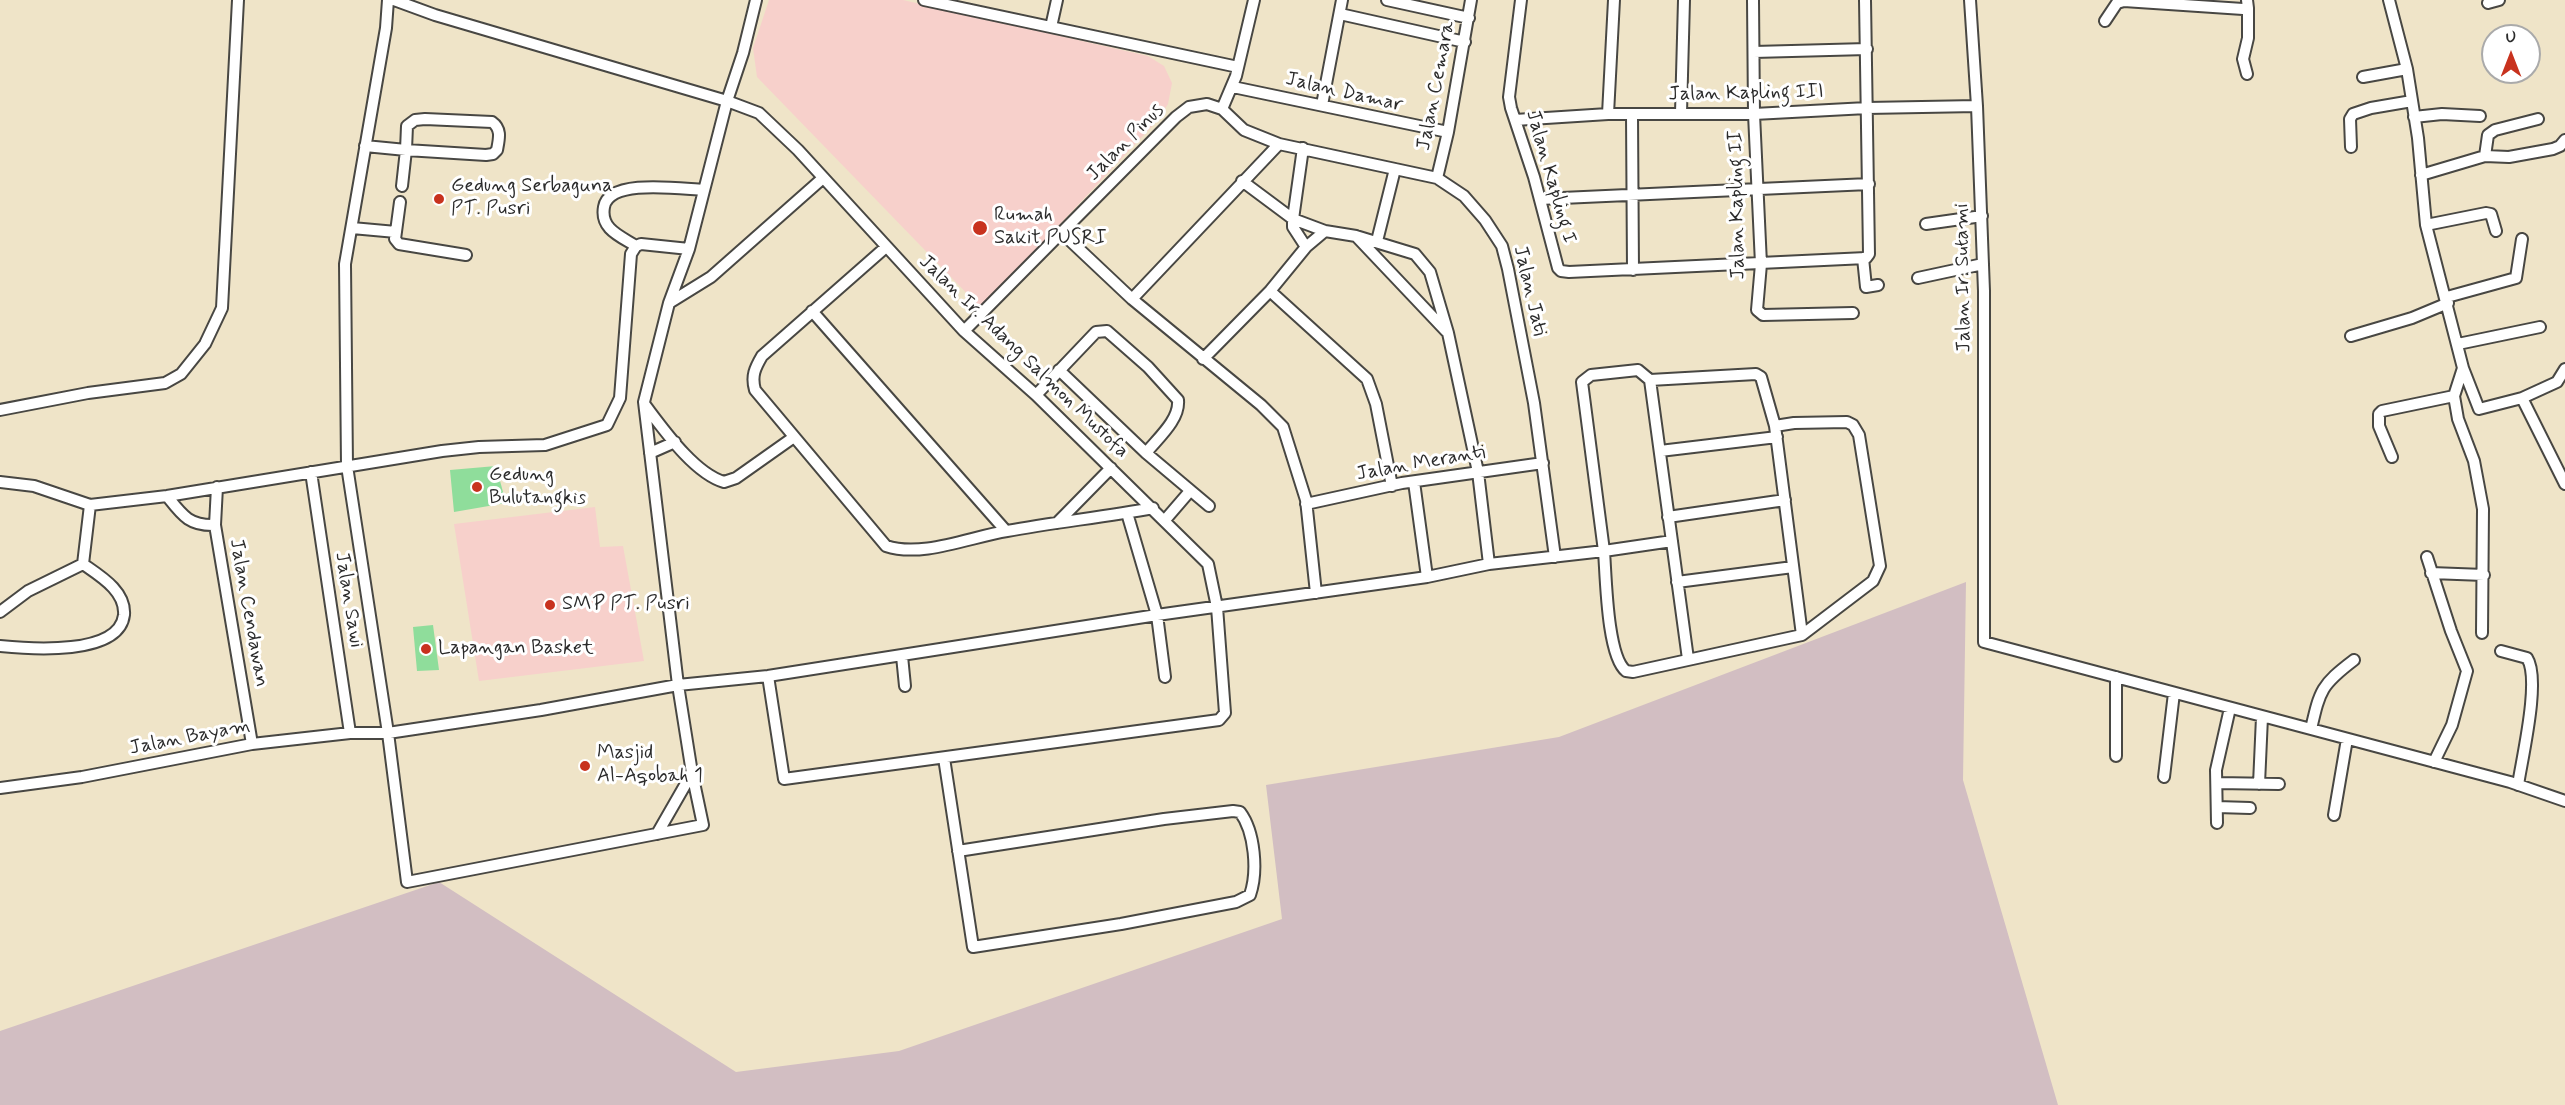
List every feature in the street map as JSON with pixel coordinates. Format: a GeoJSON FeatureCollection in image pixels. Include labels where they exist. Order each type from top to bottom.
{"type":"FeatureCollection","features":[{"type":"Feature","properties":{"kind":"street"},"geometry":{"type":"LineString","coordinates":[[0,410],[88,393],[165,383],[181,374],[205,344],[222,308],[238,0]]}},
{"type":"Feature","properties":{"kind":"street"},"geometry":{"type":"LineString","coordinates":[[395,0],[386,28],[345,264],[347,466],[388,733],[407,882],[703,825],[678,685],[644,402],[669,303],[688,249],[756,0]]}},
{"type":"Feature","properties":{"kind":"street","name":"Jalan Ir. Adang Salmon Mustofa"},"geometry":{"type":"LineString","coordinates":[[395,0],[435,15],[727,101],[759,113],[823,178],[964,331],[1036,395],[1208,564],[1217,607],[1225,712],[1219,720],[784,779],[768,676]]}},
{"type":"Feature","properties":{"kind":"street"},"geometry":{"type":"LineString","coordinates":[[924,0],[1238,67]]}},
{"type":"Feature","properties":{"kind":"street"},"geometry":{"type":"LineString","coordinates":[[1051,27],[1057,0]]}},
{"type":"Feature","properties":{"kind":"street"},"geometry":{"type":"LineString","coordinates":[[1222,109],[1233,87],[1254,0]]}},
{"type":"Feature","properties":{"kind":"street"},"geometry":{"type":"LineString","coordinates":[[1322,105],[1342,0]]}},
{"type":"Feature","properties":{"kind":"street"},"geometry":{"type":"LineString","coordinates":[[1388,0],[1469,18]]}},
{"type":"Feature","properties":{"kind":"street","name":"Jalan Cemara"},"geometry":{"type":"LineString","coordinates":[[1437,178],[1448,132],[1471,0]]}},
{"type":"Feature","properties":{"kind":"street","name":"Jalan Kapling I"},"geometry":{"type":"LineString","coordinates":[[1521,0],[1509,98],[1540,199],[1558,268],[1561,271],[1633,270],[1863,258]]}},
{"type":"Feature","properties":{"kind":"street"},"geometry":{"type":"LineString","coordinates":[[1608,114],[1614,0]]}},
{"type":"Feature","properties":{"kind":"street"},"geometry":{"type":"LineString","coordinates":[[1681,113],[1684,0]]}},
{"type":"Feature","properties":{"kind":"street","name":"Jalan Kapling II"},"geometry":{"type":"LineString","coordinates":[[1753,0],[1754,114],[1761,264],[1759,314],[1784,316],[1853,312]]}},
{"type":"Feature","properties":{"kind":"street"},"geometry":{"type":"LineString","coordinates":[[1865,0],[1869,254],[1863,258],[1866,287],[1878,285]]}},
{"type":"Feature","properties":{"kind":"street","name":"Jalan Ir. Sutami"},"geometry":{"type":"LineString","coordinates":[[1970,0],[1982,216],[1984,642],[2116,677]]}},
{"type":"Feature","properties":{"kind":"street"},"geometry":{"type":"LineString","coordinates":[[2389,0],[2407,69],[2426,225],[2463,368],[2479,409],[2522,398],[2557,382],[2565,369]]}},
{"type":"Feature","properties":{"kind":"street"},"geometry":{"type":"LineString","coordinates":[[2105,21],[2119,1],[2248,4],[2247,38],[2243,59],[2247,74]]}},
{"type":"Feature","properties":{"kind":"street"},"geometry":{"type":"LineString","coordinates":[[1340,14],[1465,42]]}},
{"type":"Feature","properties":{"kind":"street"},"geometry":{"type":"LineString","coordinates":[[1754,52],[1867,49]]}},
{"type":"Feature","properties":{"kind":"street"},"geometry":{"type":"LineString","coordinates":[[2363,77],[2407,69]]}},
{"type":"Feature","properties":{"kind":"street","name":"Jalan Damar"},"geometry":{"type":"LineString","coordinates":[[1233,87],[1438,132],[1448,132]]}},
{"type":"Feature","properties":{"kind":"street"},"geometry":{"type":"LineString","coordinates":[[2351,147],[2350,119],[2353,114],[2371,108],[2412,101]]}},
{"type":"Feature","properties":{"kind":"street","name":"Jalan Pinus"},"geometry":{"type":"LineString","coordinates":[[964,331],[1176,117],[1189,106],[1207,104],[1222,109]]}},
{"type":"Feature","properties":{"kind":"street","name":"Jalan Kapling III"},"geometry":{"type":"LineString","coordinates":[[1515,120],[1608,114],[1754,114],[1867,108],[1977,106]]}},
{"type":"Feature","properties":{"kind":"street","name":"Jalan Jati"},"geometry":{"type":"LineString","coordinates":[[1222,109],[1244,130],[1279,144],[1437,178],[1464,196],[1485,220],[1502,246],[1534,403],[1555,557]]}},
{"type":"Feature","properties":{"kind":"street"},"geometry":{"type":"LineString","coordinates":[[2414,117],[2442,114],[2480,117]]}},
{"type":"Feature","properties":{"kind":"street"},"geometry":{"type":"LineString","coordinates":[[1632,115],[1635,195],[1633,270]]}},
{"type":"Feature","properties":{"kind":"street"},"geometry":{"type":"LineString","coordinates":[[2485,156],[2488,135],[2495,130],[2538,119]]}},
{"type":"Feature","properties":{"kind":"street"},"geometry":{"type":"LineString","coordinates":[[365,146],[406,150],[493,154],[497,150],[500,133],[497,126],[492,122],[415,120],[407,126],[406,150],[402,186]]}},
{"type":"Feature","properties":{"kind":"street"},"geometry":{"type":"LineString","coordinates":[[2421,175],[2485,156],[2509,157],[2553,148],[2560,146],[2565,140]]}},
{"type":"Feature","properties":{"kind":"street"},"geometry":{"type":"LineString","coordinates":[[1132,299],[1279,144]]}},
{"type":"Feature","properties":{"kind":"street"},"geometry":{"type":"LineString","coordinates":[[1303,148],[1293,227],[1306,247]]}},
{"type":"Feature","properties":{"kind":"street"},"geometry":{"type":"LineString","coordinates":[[1377,241],[1395,169]]}},
{"type":"Feature","properties":{"kind":"street"},"geometry":{"type":"LineString","coordinates":[[669,303],[711,277],[823,178]]}},
{"type":"Feature","properties":{"kind":"street"},"geometry":{"type":"LineString","coordinates":[[1242,182],[1293,219],[1325,231],[1377,241],[1415,254],[1430,272],[1448,333],[1478,472],[1489,564]]}},
{"type":"Feature","properties":{"kind":"street"},"geometry":{"type":"LineString","coordinates":[[1540,199],[1869,184]]}},
{"type":"Feature","properties":{"kind":"street"},"geometry":{"type":"LineString","coordinates":[[636,246],[606,227],[602,214],[605,200],[615,191],[646,187],[703,190]]}},
{"type":"Feature","properties":{"kind":"street"},"geometry":{"type":"LineString","coordinates":[[400,202],[395,239],[399,244],[466,255]]}},
{"type":"Feature","properties":{"kind":"street"},"geometry":{"type":"LineString","coordinates":[[2426,225],[2486,213],[2491,214],[2496,231]]}},
{"type":"Feature","properties":{"kind":"street"},"geometry":{"type":"LineString","coordinates":[[1926,224],[1982,216]]}},
{"type":"Feature","properties":{"kind":"street"},"geometry":{"type":"LineString","coordinates":[[352,228],[396,232]]}},
{"type":"Feature","properties":{"kind":"street"},"geometry":{"type":"LineString","coordinates":[[1203,359],[1270,291],[1306,247],[1325,231]]}},
{"type":"Feature","properties":{"kind":"street"},"geometry":{"type":"LineString","coordinates":[[1062,233],[1132,299],[1262,405],[1282,427],[1306,504],[1316,593]]}},
{"type":"Feature","properties":{"kind":"street"},"geometry":{"type":"LineString","coordinates":[[1356,236],[1448,333]]}},
{"type":"Feature","properties":{"kind":"street"},"geometry":{"type":"LineString","coordinates":[[2351,336],[2412,318],[2447,300],[2516,278],[2522,239]]}},
{"type":"Feature","properties":{"kind":"street"},"geometry":{"type":"LineString","coordinates":[[0,482],[34,486],[90,505],[167,496],[480,447],[545,445],[607,425],[620,398],[631,254],[636,246],[641,244],[688,249]]}},
{"type":"Feature","properties":{"kind":"street"},"geometry":{"type":"LineString","coordinates":[[886,247],[762,356],[753,371],[755,390],[886,546],[898,550],[915,551],[1006,531],[1153,508]]}},
{"type":"Feature","properties":{"kind":"street"},"geometry":{"type":"LineString","coordinates":[[1918,278],[1983,264]]}},
{"type":"Feature","properties":{"kind":"street"},"geometry":{"type":"LineString","coordinates":[[1270,291],[1366,379],[1376,404],[1392,486]]}},
{"type":"Feature","properties":{"kind":"street"},"geometry":{"type":"LineString","coordinates":[[812,311],[1006,531]]}},
{"type":"Feature","properties":{"kind":"street"},"geometry":{"type":"LineString","coordinates":[[2458,344],[2540,327]]}},
{"type":"Feature","properties":{"kind":"street"},"geometry":{"type":"LineString","coordinates":[[1036,395],[1096,332],[1107,331],[1148,367],[1178,400],[1178,406],[1161,436],[1146,453]]}},
{"type":"Feature","properties":{"kind":"street"},"geometry":{"type":"LineString","coordinates":[[2463,368],[2454,396],[2458,419],[2474,461],[2483,508],[2482,633]]}},
{"type":"Feature","properties":{"kind":"street"},"geometry":{"type":"LineString","coordinates":[[1059,370],[1146,453],[1209,506]]}},
{"type":"Feature","properties":{"kind":"street"},"geometry":{"type":"LineString","coordinates":[[1660,451],[1776,431],[1794,423],[1847,422],[1853,425],[1859,435],[1880,566],[1874,581],[1802,635],[1688,658],[1633,672],[1621,667],[1616,658],[1608,607],[1604,551],[1582,382],[1591,375],[1638,370],[1650,380],[1688,658]]}},
{"type":"Feature","properties":{"kind":"street"},"geometry":{"type":"LineString","coordinates":[[1650,380],[1756,374],[1761,377],[1776,431],[1802,635]]}},
{"type":"Feature","properties":{"kind":"street"},"geometry":{"type":"LineString","coordinates":[[2392,457],[2379,426],[2379,414],[2382,411],[2454,396]]}},
{"type":"Feature","properties":{"kind":"street"},"geometry":{"type":"LineString","coordinates":[[2522,398],[2565,484]]}},
{"type":"Feature","properties":{"kind":"street"},"geometry":{"type":"LineString","coordinates":[[644,402],[699,468],[724,482],[736,478],[794,437]]}},
{"type":"Feature","properties":{"kind":"street"},"geometry":{"type":"LineString","coordinates":[[650,453],[675,442]]}},
{"type":"Feature","properties":{"kind":"street","name":"Jalan Meranti"},"geometry":{"type":"LineString","coordinates":[[1306,504],[1414,482],[1543,463]]}},
{"type":"Feature","properties":{"kind":"street"},"geometry":{"type":"LineString","coordinates":[[1057,523],[1112,468]]}},
{"type":"Feature","properties":{"kind":"street","name":"Jalan Sawi"},"geometry":{"type":"LineString","coordinates":[[310,472],[350,733]]}},
{"type":"Feature","properties":{"kind":"street"},"geometry":{"type":"LineString","coordinates":[[1414,482],[1427,577]]}},
{"type":"Feature","properties":{"kind":"street","name":"Jalan Cendawan"},"geometry":{"type":"LineString","coordinates":[[217,487],[215,525],[252,744]]}},
{"type":"Feature","properties":{"kind":"street"},"geometry":{"type":"LineString","coordinates":[[1165,520],[1190,491]]}},
{"type":"Feature","properties":{"kind":"street"},"geometry":{"type":"LineString","coordinates":[[167,496],[189,521],[202,526],[215,525]]}},
{"type":"Feature","properties":{"kind":"street"},"geometry":{"type":"LineString","coordinates":[[1668,517],[1785,500]]}},
{"type":"Feature","properties":{"kind":"street"},"geometry":{"type":"LineString","coordinates":[[83,564],[90,505]]}},
{"type":"Feature","properties":{"kind":"street"},"geometry":{"type":"LineString","coordinates":[[1126,513],[1157,615],[1165,677]]}},
{"type":"Feature","properties":{"kind":"street","name":"Jalan Bayam"},"geometry":{"type":"LineString","coordinates":[[0,788],[82,777],[252,744],[350,733],[388,733],[541,710],[678,685],[768,676],[1157,615],[1427,577],[1489,564],[1672,541]]}},
{"type":"Feature","properties":{"kind":"street"},"geometry":{"type":"LineString","coordinates":[[2427,557],[2467,670],[2452,725],[2434,762]]}},
{"type":"Feature","properties":{"kind":"street"},"geometry":{"type":"LineString","coordinates":[[0,612],[28,591],[83,564]]}},
{"type":"Feature","properties":{"kind":"street"},"geometry":{"type":"LineString","coordinates":[[0,646],[73,647],[106,639],[117,631],[123,623],[124,607],[115,590],[104,578],[83,564]]}},
{"type":"Feature","properties":{"kind":"street"},"geometry":{"type":"LineString","coordinates":[[1677,582],[1793,567]]}},
{"type":"Feature","properties":{"kind":"street"},"geometry":{"type":"LineString","coordinates":[[2431,573],[2484,575]]}},
{"type":"Feature","properties":{"kind":"street"},"geometry":{"type":"LineString","coordinates":[[2501,651],[2527,658],[2530,666],[2532,694],[2518,785]]}},
{"type":"Feature","properties":{"kind":"street"},"geometry":{"type":"LineString","coordinates":[[902,656],[905,686]]}},
{"type":"Feature","properties":{"kind":"street"},"geometry":{"type":"LineString","coordinates":[[2311,729],[2320,694],[2329,679],[2354,660]]}},
{"type":"Feature","properties":{"kind":"street"},"geometry":{"type":"LineString","coordinates":[[2116,756],[2116,677],[2518,785],[2565,801]]}},
{"type":"Feature","properties":{"kind":"street"},"geometry":{"type":"LineString","coordinates":[[2164,777],[2174,693]]}},
{"type":"Feature","properties":{"kind":"street"},"geometry":{"type":"LineString","coordinates":[[2217,823],[2216,770],[2230,708]]}},
{"type":"Feature","properties":{"kind":"street"},"geometry":{"type":"LineString","coordinates":[[2259,784],[2262,717]]}},
{"type":"Feature","properties":{"kind":"street"},"geometry":{"type":"LineString","coordinates":[[2334,815],[2347,739]]}},
{"type":"Feature","properties":{"kind":"street"},"geometry":{"type":"LineString","coordinates":[[944,758],[958,851],[973,946],[1121,924],[1236,902],[1250,895],[1255,882],[1252,841],[1246,819],[1240,812],[1233,811],[1164,819],[958,851]]}},
{"type":"Feature","properties":{"kind":"street"},"geometry":{"type":"LineString","coordinates":[[657,834],[692,773]]}},
{"type":"Feature","properties":{"kind":"street"},"geometry":{"type":"LineString","coordinates":[[2217,783],[2279,784]]}},
{"type":"Feature","properties":{"kind":"street"},"geometry":{"type":"LineString","coordinates":[[2217,807],[2250,808]]}},
{"type":"Feature","properties":{"kind":"shaded area","name":"Rumah Sakit PUSRI"},"geometry":{"type":"Polygon","coordinates":[[[769,0],[903,0],[1148,56],[1164,66],[1172,83],[1168,104],[1157,121],[981,308],[757,77],[753,48],[769,0]]]}},
{"type":"Feature","properties":{"kind":"shaded area","name":"SMP PT. Pusri"},"geometry":{"type":"Polygon","coordinates":[[[595,507],[600,547],[623,546],[644,661],[479,681],[454,524],[595,507]]]}},
{"type":"Feature","properties":{"kind":"shaded area"},"geometry":{"type":"Polygon","coordinates":[[[1966,582],[1963,780],[2058,1105],[0,1105],[0,1031],[439,882],[736,1072],[899,1051],[1282,919],[1266,785],[1559,737],[1966,582]]]}},
{"type":"Feature","properties":{"kind":"green space","name":"Gedung Bulutangkis"},"geometry":{"type":"Polygon","coordinates":[[[496,466],[506,503],[454,512],[450,470],[496,466]]]}},
{"type":"Feature","properties":{"kind":"green space","name":"Lapangan Basket"},"geometry":{"type":"Polygon","coordinates":[[[433,625],[439,670],[417,671],[413,627],[433,625]]]}},
{"type":"Feature","properties":{"kind":"place","name":"Gedung Serbaguna PT. Pusri"},"geometry":{"type":"Point","coordinates":[439,199]}},
{"type":"Feature","properties":{"kind":"place","name":"Rumah Sakit PUSRI"},"geometry":{"type":"Point","coordinates":[980,228]}},
{"type":"Feature","properties":{"kind":"place","name":"Gedung Bulutangkis"},"geometry":{"type":"Point","coordinates":[477,487]}},
{"type":"Feature","properties":{"kind":"place","name":"SMP PT. Pusri"},"geometry":{"type":"Point","coordinates":[550,605]}},
{"type":"Feature","properties":{"kind":"place","name":"Lapangan Basket"},"geometry":{"type":"Point","coordinates":[426,649]}},
{"type":"Feature","properties":{"kind":"place","name":"Masjid Al-Aqobah 1"},"geometry":{"type":"Point","coordinates":[585,766]}}]}
